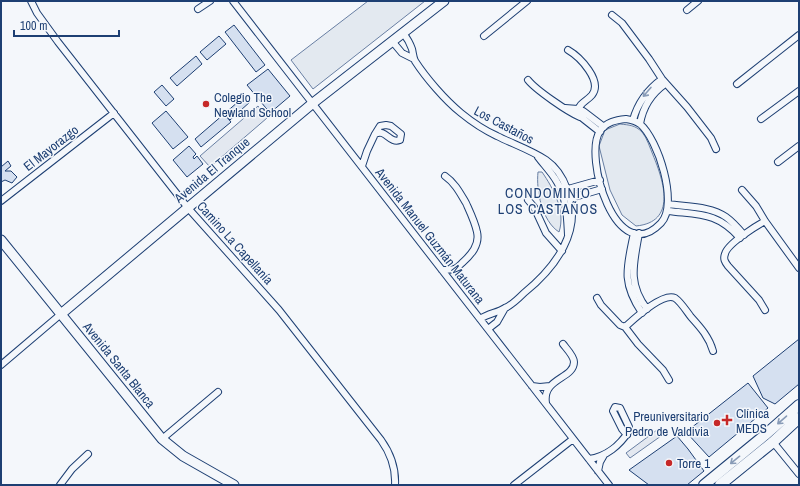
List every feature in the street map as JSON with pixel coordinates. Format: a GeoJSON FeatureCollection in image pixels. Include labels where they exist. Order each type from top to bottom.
{"type":"FeatureCollection","features":[{"type":"Feature","properties":{"kind":"main road","name":"Avenida El Tranque"},"geometry":{"type":"LineString","coordinates":[[61,314],[312,103],[444,1]]}},
{"type":"Feature","properties":{"kind":"main road","name":"Avenida Santa Blanca"},"geometry":{"type":"LineString","coordinates":[[1,240],[162,439],[184,456],[234,485]]}},
{"type":"Feature","properties":{"kind":"main road"},"geometry":{"type":"LineString","coordinates":[[704,485],[799,405]]}},
{"type":"Feature","properties":{"kind":"main road"},"geometry":{"type":"LineString","coordinates":[[720,485],[795,424],[799,418]]}},
{"type":"Feature","properties":{"kind":"street","name":"Camino La Capellanía"},"geometry":{"type":"LineString","coordinates":[[31,1],[48,29],[188,208],[269,297],[381,440],[392,459],[395,472],[395,485]]}},
{"type":"Feature","properties":{"kind":"street"},"geometry":{"type":"LineString","coordinates":[[198,9],[210,1]]}},
{"type":"Feature","properties":{"kind":"street","name":"Avenida Manuel Guzmán Maturana"},"geometry":{"type":"LineString","coordinates":[[233,1],[609,485]]}},
{"type":"Feature","properties":{"kind":"street"},"geometry":{"type":"LineString","coordinates":[[484,36],[527,1]]}},
{"type":"Feature","properties":{"kind":"street"},"geometry":{"type":"LineString","coordinates":[[687,10],[698,1]]}},
{"type":"Feature","properties":{"kind":"street"},"geometry":{"type":"LineString","coordinates":[[612,15],[626,28],[664,81],[707,132],[716,149]]}},
{"type":"Feature","properties":{"kind":"street","name":"Los Castaños"},"geometry":{"type":"LineString","coordinates":[[403,33],[409,42],[414,59],[444,97],[461,113],[486,130],[546,160],[562,179],[571,198],[573,221],[562,251],[555,262],[537,282],[505,308],[490,313],[480,319]]}},
{"type":"Feature","properties":{"kind":"street"},"geometry":{"type":"LineString","coordinates":[[737,84],[799,35]]}},
{"type":"Feature","properties":{"kind":"street","name":"Los Castaños"},"geometry":{"type":"LineString","coordinates":[[392,41],[402,53],[414,59]]}},
{"type":"Feature","properties":{"kind":"street"},"geometry":{"type":"LineString","coordinates":[[566,108],[578,109],[588,100],[594,91],[595,82],[580,60],[568,50]]}},
{"type":"Feature","properties":{"kind":"street"},"geometry":{"type":"LineString","coordinates":[[528,80],[537,90],[566,108],[584,116]]}},
{"type":"Feature","properties":{"kind":"street"},"geometry":{"type":"LineString","coordinates":[[633,120],[643,96],[649,89],[664,81]]}},
{"type":"Feature","properties":{"kind":"street"},"geometry":{"type":"LineString","coordinates":[[640,124],[643,110],[648,101],[664,81]]}},
{"type":"Feature","properties":{"kind":"street"},"geometry":{"type":"LineString","coordinates":[[761,119],[799,91]]}},
{"type":"Feature","properties":{"kind":"street"},"geometry":{"type":"LineString","coordinates":[[584,116],[588,100]]}},
{"type":"Feature","properties":{"kind":"street"},"geometry":{"type":"LineString","coordinates":[[578,109],[578,113],[602,129]]}},
{"type":"Feature","properties":{"kind":"street","name":"El Mayorazgo"},"geometry":{"type":"LineString","coordinates":[[1,200],[114,113]]}},
{"type":"Feature","properties":{"kind":"street"},"geometry":{"type":"LineString","coordinates":[[626,119],[633,120],[640,124],[648,134],[661,161],[666,185],[668,208],[663,220],[657,226],[646,232],[637,233],[624,229],[618,222],[608,204],[602,189],[596,152],[597,138],[602,129],[615,121],[626,119]]}},
{"type":"Feature","properties":{"kind":"street"},"geometry":{"type":"LineString","coordinates":[[362,166],[375,134]]}},
{"type":"Feature","properties":{"kind":"street"},"geometry":{"type":"LineString","coordinates":[[778,162],[799,146]]}},
{"type":"Feature","properties":{"kind":"street"},"geometry":{"type":"LineString","coordinates":[[354,156],[367,151]]}},
{"type":"Feature","properties":{"kind":"street","name":"Los Castaños"},"geometry":{"type":"LineString","coordinates":[[537,155],[555,178],[563,194],[568,236]]}},
{"type":"Feature","properties":{"kind":"street"},"geometry":{"type":"LineString","coordinates":[[445,176],[452,181],[460,193],[469,209],[478,232],[478,239],[473,251],[455,269],[451,282]]}},
{"type":"Feature","properties":{"kind":"street"},"geometry":{"type":"LineString","coordinates":[[600,180],[568,189],[563,194],[571,198],[602,189]]}},
{"type":"Feature","properties":{"kind":"street"},"geometry":{"type":"LineString","coordinates":[[742,190],[756,206],[799,268]]}},
{"type":"Feature","properties":{"kind":"street"},"geometry":{"type":"LineString","coordinates":[[528,200],[534,207],[546,233],[562,251]]}},
{"type":"Feature","properties":{"kind":"street"},"geometry":{"type":"LineString","coordinates":[[668,208],[707,210],[719,213],[730,220],[742,237]]}},
{"type":"Feature","properties":{"kind":"street"},"geometry":{"type":"LineString","coordinates":[[765,221],[742,237],[726,251],[724,256],[725,261],[737,277],[759,300],[765,310]]}},
{"type":"Feature","properties":{"kind":"street"},"geometry":{"type":"LineString","coordinates":[[637,233],[627,276],[630,293],[645,311]]}},
{"type":"Feature","properties":{"kind":"street"},"geometry":{"type":"LineString","coordinates":[[442,270],[455,269]]}},
{"type":"Feature","properties":{"kind":"street"},"geometry":{"type":"LineString","coordinates":[[597,298],[600,304],[619,324],[625,327],[642,348],[665,372],[669,380]]}},
{"type":"Feature","properties":{"kind":"street"},"geometry":{"type":"LineString","coordinates":[[625,327],[663,298],[675,298],[707,336],[713,351]]}},
{"type":"Feature","properties":{"kind":"street","name":"Los Castaños"},"geometry":{"type":"LineString","coordinates":[[488,329],[497,322],[505,308]]}},
{"type":"Feature","properties":{"kind":"street","name":"Avenida El Tranque"},"geometry":{"type":"LineString","coordinates":[[1,365],[61,314]]}},
{"type":"Feature","properties":{"kind":"street"},"geometry":{"type":"LineString","coordinates":[[546,403],[546,395],[550,386],[572,369],[574,362],[571,355],[562,344]]}},
{"type":"Feature","properties":{"kind":"street"},"geometry":{"type":"LineString","coordinates":[[532,386],[550,386]]}},
{"type":"Feature","properties":{"kind":"street"},"geometry":{"type":"LineString","coordinates":[[162,439],[218,392]]}},
{"type":"Feature","properties":{"kind":"street"},"geometry":{"type":"LineString","coordinates":[[589,459],[604,455],[627,435]]}},
{"type":"Feature","properties":{"kind":"street"},"geometry":{"type":"LineString","coordinates":[[514,485],[573,439]]}},
{"type":"Feature","properties":{"kind":"street"},"geometry":{"type":"LineString","coordinates":[[773,442],[799,474]]}},
{"type":"Feature","properties":{"kind":"street"},"geometry":{"type":"LineString","coordinates":[[60,485],[72,469],[88,454]]}},
{"type":"Feature","properties":{"kind":"street"},"geometry":{"type":"LineString","coordinates":[[598,471],[600,462],[604,455]]}},
{"type":"Feature","properties":{"kind":"shaded area"},"geometry":{"type":"Polygon","coordinates":[[[368,1],[425,1],[313,89],[291,60],[368,1]]]}},
{"type":"Feature","properties":{"kind":"shaded area"},"geometry":{"type":"Polygon","coordinates":[[[258,106],[267,118],[210,167],[200,156],[258,106]]]}},
{"type":"Feature","properties":{"kind":"shaded area"},"geometry":{"type":"Polygon","coordinates":[[[620,124],[634,127],[644,134],[661,177],[663,188],[664,199],[662,209],[658,217],[649,223],[636,226],[622,215],[610,190],[599,146],[605,130],[620,124]]]}},
{"type":"Feature","properties":{"kind":"shaded area"},"geometry":{"type":"Polygon","coordinates":[[[538,172],[542,172],[550,185],[560,208],[561,224],[559,232],[548,221],[541,205],[538,188],[538,172]]]}},
{"type":"Feature","properties":{"kind":"shaded area"},"geometry":{"type":"Polygon","coordinates":[[[657,430],[661,436],[630,458],[626,453],[657,430]]]}},
{"type":"Feature","properties":{"kind":"building"},"geometry":{"type":"Polygon","coordinates":[[[234,25],[265,65],[256,72],[225,32],[234,25]]]}},
{"type":"Feature","properties":{"kind":"building"},"geometry":{"type":"Polygon","coordinates":[[[219,36],[226,44],[207,60],[200,52],[219,36]]]}},
{"type":"Feature","properties":{"kind":"building"},"geometry":{"type":"Polygon","coordinates":[[[196,56],[202,64],[177,86],[170,78],[196,56]]]}},
{"type":"Feature","properties":{"kind":"building"},"geometry":{"type":"Polygon","coordinates":[[[268,69],[290,96],[270,113],[247,85],[268,69]]]}},
{"type":"Feature","properties":{"kind":"building"},"geometry":{"type":"Polygon","coordinates":[[[162,85],[174,99],[166,106],[154,92],[162,85]]]}},
{"type":"Feature","properties":{"kind":"building"},"geometry":{"type":"Polygon","coordinates":[[[246,95],[251,101],[230,120],[224,114],[246,95]]]}},
{"type":"Feature","properties":{"kind":"building"},"geometry":{"type":"Polygon","coordinates":[[[166,111],[188,137],[173,149],[152,123],[166,111]]]}},
{"type":"Feature","properties":{"kind":"building"},"geometry":{"type":"Polygon","coordinates":[[[224,114],[231,122],[201,147],[195,139],[224,114]]]}},
{"type":"Feature","properties":{"kind":"building"},"geometry":{"type":"Polygon","coordinates":[[[189,146],[196,154],[193,157],[194,159],[197,156],[203,164],[187,177],[173,160],[189,146]]]}},
{"type":"Feature","properties":{"kind":"building"},"geometry":{"type":"Polygon","coordinates":[[[8,161],[11,166],[5,171],[11,171],[17,177],[12,183],[5,180],[1,182],[1,167],[8,161]]]}},
{"type":"Feature","properties":{"kind":"building","name":"Clínica MEDS"},"geometry":{"type":"Polygon","coordinates":[[[799,339],[799,384],[775,404],[763,398],[753,376],[799,339]]]}},
{"type":"Feature","properties":{"kind":"building","name":"Clínica MEDS"},"geometry":{"type":"Polygon","coordinates":[[[748,383],[768,408],[709,457],[686,432],[748,383]]]}},
{"type":"Feature","properties":{"kind":"building","name":"Torre 1"},"geometry":{"type":"Polygon","coordinates":[[[677,436],[704,471],[687,485],[649,485],[629,470],[677,436]]]}},
{"type":"Feature","properties":{"kind":"place","name":"Colegio The Newland School"},"geometry":{"type":"Point","coordinates":[206,104]}},
{"type":"Feature","properties":{"kind":"place","name":"Clínica MEDS"},"geometry":{"type":"Point","coordinates":[727,420]}},
{"type":"Feature","properties":{"kind":"place","name":"Preuniversitario Pedro de Valdivia"},"geometry":{"type":"Point","coordinates":[717,423]}},
{"type":"Feature","properties":{"kind":"place","name":"Torre 1"},"geometry":{"type":"Point","coordinates":[669,463]}},
{"type":"Feature","properties":{"kind":"district","name":"CONDOMINIO LOS CASTAÑOS"},"geometry":{"type":"Point","coordinates":[548,202]}}]}
